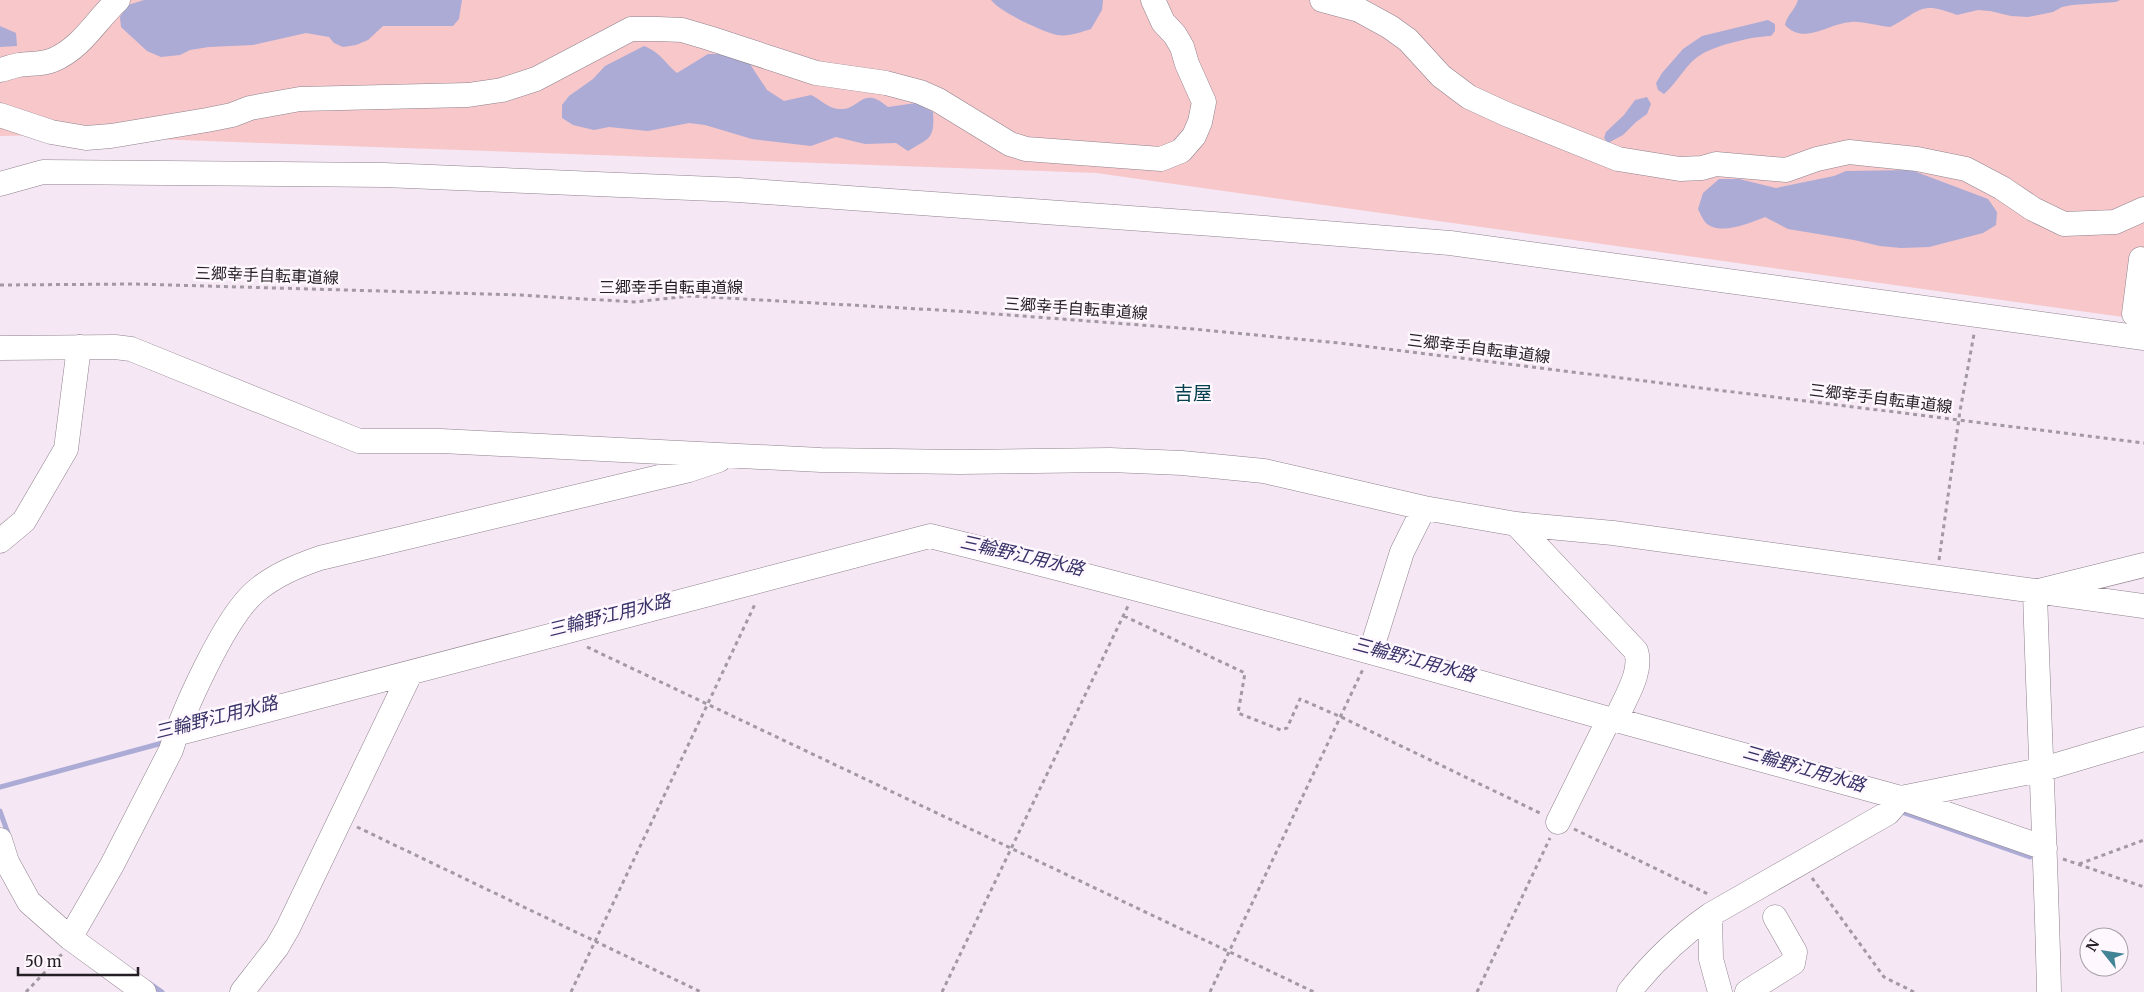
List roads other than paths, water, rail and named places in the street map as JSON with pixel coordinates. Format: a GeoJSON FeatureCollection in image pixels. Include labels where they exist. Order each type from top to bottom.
{"type":"FeatureCollection","features":[{"type":"Feature","properties":{"kind":"street"},"geometry":{"type":"LineString","coordinates":[[0,70],[19,64],[35,64],[52,60],[67,52],[84,39],[107,10],[118,0]]}},
{"type":"Feature","properties":{"kind":"street"},"geometry":{"type":"LineString","coordinates":[[0,115],[51,132],[86,138],[207,120],[232,115],[250,108],[300,99],[468,95],[502,90],[536,79],[631,30],[658,28],[682,30],[816,73],[886,83],[920,92],[938,100],[1010,144],[1026,149],[1161,159],[1181,151],[1194,136],[1200,122],[1204,102],[1187,64],[1182,47],[1164,22],[1152,0]]}},
{"type":"Feature","properties":{"kind":"street"},"geometry":{"type":"LineString","coordinates":[[1322,0],[1358,10],[1396,32],[1418,49],[1442,76],[1469,98],[1618,159],[1639,164],[1680,169],[1702,168],[1716,164],[1786,170],[1817,159],[1849,152],[1917,159],[1966,169],[2002,188],[2033,209],[2064,224],[2115,222],[2144,209]]}},
{"type":"Feature","properties":{"kind":"street"},"geometry":{"type":"LineString","coordinates":[[0,184],[43,172],[384,175],[738,190],[969,205],[1450,243],[2144,338]]}},
{"type":"Feature","properties":{"kind":"street"},"geometry":{"type":"LineString","coordinates":[[2144,260],[2141,259],[2134,314],[2144,316]]}},
{"type":"Feature","properties":{"kind":"street"},"geometry":{"type":"LineString","coordinates":[[0,541],[24,521],[66,449],[79,347]]}},
{"type":"Feature","properties":{"kind":"street"},"geometry":{"type":"LineString","coordinates":[[0,348],[79,347],[131,349],[359,441],[441,441],[870,461],[1110,460],[1182,463],[1264,471],[1424,508],[1516,524],[1613,533],[2144,606]]}},
{"type":"Feature","properties":{"kind":"street"},"geometry":{"type":"LineString","coordinates":[[76,932],[171,750],[176,734],[214,651],[233,618],[254,592],[274,578],[297,566],[320,558],[689,470],[733,456]]}},
{"type":"Feature","properties":{"kind":"street"},"geometry":{"type":"LineString","coordinates":[[1371,652],[1402,552],[1424,508]]}},
{"type":"Feature","properties":{"kind":"street"},"geometry":{"type":"LineString","coordinates":[[1516,524],[1636,651],[1639,661],[1636,672],[1613,718],[1558,822]]}},
{"type":"Feature","properties":{"kind":"street"},"geometry":{"type":"LineString","coordinates":[[176,734],[930,536],[1371,652],[1901,798],[2045,850]]}},
{"type":"Feature","properties":{"kind":"street"},"geometry":{"type":"LineString","coordinates":[[2035,592],[2144,565]]}},
{"type":"Feature","properties":{"kind":"street"},"geometry":{"type":"LineString","coordinates":[[2035,592],[2040,770],[2045,850],[2048,992]]}},
{"type":"Feature","properties":{"kind":"street"},"geometry":{"type":"LineString","coordinates":[[242,992],[277,948],[288,928],[410,674]]}},
{"type":"Feature","properties":{"kind":"street"},"geometry":{"type":"LineString","coordinates":[[1629,992],[1675,943],[1719,910],[1888,813],[1901,798],[2040,770],[2144,739]]}},
{"type":"Feature","properties":{"kind":"street"},"geometry":{"type":"LineString","coordinates":[[0,840],[7,862],[30,902],[76,932],[144,992]]}},
{"type":"Feature","properties":{"kind":"street"},"geometry":{"type":"LineString","coordinates":[[1719,910],[1711,959],[1720,992]]}},
{"type":"Feature","properties":{"kind":"street"},"geometry":{"type":"LineString","coordinates":[[1748,992],[1793,963],[1795,952],[1775,917]]}},
{"type":"Feature","properties":{"kind":"water"},"geometry":{"type":"Polygon","coordinates":[[[144,0],[462,0],[459,19],[453,26],[383,26],[368,40],[356,45],[343,47],[334,43],[329,37],[306,33],[253,45],[209,47],[190,50],[180,55],[161,57],[147,51],[121,27],[120,17],[128,5],[144,0]]]}},
{"type":"Feature","properties":{"kind":"water"},"geometry":{"type":"Polygon","coordinates":[[[991,0],[1103,0],[1102,10],[1091,29],[1074,34],[1057,35],[1021,20],[1003,10],[991,0]]]}},
{"type":"Feature","properties":{"kind":"water"},"geometry":{"type":"Polygon","coordinates":[[[1798,0],[2120,0],[2116,2],[2072,5],[2062,7],[2053,12],[2028,17],[1978,10],[1957,15],[1935,8],[1928,8],[1915,12],[1890,27],[1851,22],[1842,23],[1809,34],[1801,34],[1785,25],[1798,0]]]}},
{"type":"Feature","properties":{"kind":"water"},"geometry":{"type":"Polygon","coordinates":[[[1768,20],[1775,24],[1775,31],[1771,36],[1736,42],[1717,47],[1702,54],[1691,62],[1664,94],[1658,90],[1656,83],[1662,73],[1683,49],[1702,36],[1768,20]]]}},
{"type":"Feature","properties":{"kind":"water"},"geometry":{"type":"Polygon","coordinates":[[[0,26],[16,33],[17,46],[0,47],[0,26]]]}},
{"type":"Feature","properties":{"kind":"water"},"geometry":{"type":"Polygon","coordinates":[[[644,46],[658,54],[677,73],[708,54],[726,54],[750,64],[767,90],[784,101],[811,95],[838,109],[846,109],[866,98],[872,98],[888,107],[916,103],[933,112],[932,133],[926,140],[908,151],[896,143],[865,144],[836,137],[811,146],[752,139],[705,125],[689,123],[648,131],[609,127],[594,130],[573,125],[562,118],[562,105],[569,96],[593,79],[605,66],[644,46]]]}},
{"type":"Feature","properties":{"kind":"water"},"geometry":{"type":"Polygon","coordinates":[[[1647,97],[1651,104],[1647,114],[1623,135],[1608,143],[1604,138],[1606,132],[1624,115],[1635,100],[1647,97]]]}},
{"type":"Feature","properties":{"kind":"water"},"geometry":{"type":"Polygon","coordinates":[[[1911,170],[1988,199],[1997,212],[1996,225],[1983,233],[1929,247],[1901,248],[1880,246],[1788,229],[1765,217],[1735,227],[1712,227],[1706,223],[1698,209],[1703,193],[1719,179],[1739,179],[1776,188],[1834,176],[1846,171],[1911,170]]]}},
{"type":"Feature","properties":{"kind":"waterway","name":"三輪野江用水路"},"geometry":{"type":"LineString","coordinates":[[0,787],[166,742]]}},
{"type":"Feature","properties":{"kind":"waterway"},"geometry":{"type":"LineString","coordinates":[[0,811],[9,836]]}},
{"type":"Feature","properties":{"kind":"waterway","name":"三輪野江用水路"},"geometry":{"type":"LineString","coordinates":[[1899,811],[2030,857]]}},
{"type":"Feature","properties":{"kind":"waterway"},"geometry":{"type":"LineString","coordinates":[[149,983],[162,992]]}},
{"type":"Feature","properties":{"kind":"district","name":"吉屋"},"geometry":{"type":"Point","coordinates":[1193,393]}}]}
